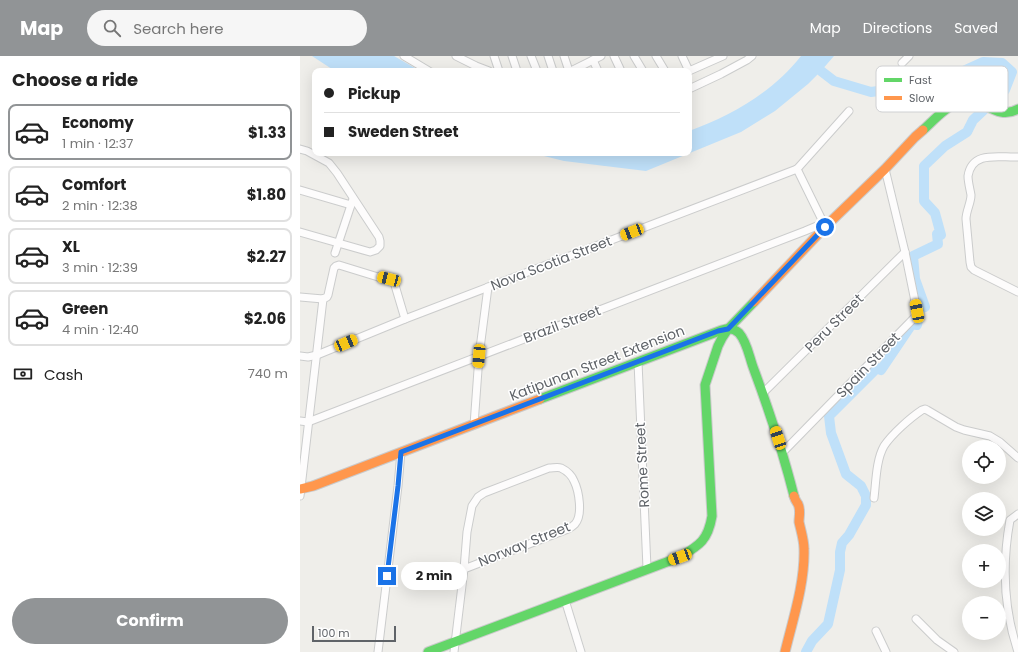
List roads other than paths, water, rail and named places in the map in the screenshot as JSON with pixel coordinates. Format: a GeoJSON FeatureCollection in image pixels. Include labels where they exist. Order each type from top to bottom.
{"type":"FeatureCollection","features":[{"type":"Feature","properties":{"kind":"street"},"geometry":{"type":"LineString","coordinates":[[404,56],[424,68]]}},
{"type":"Feature","properties":{"kind":"street"},"geometry":{"type":"LineString","coordinates":[[456,56],[481,68]]}},
{"type":"Feature","properties":{"kind":"street"},"geometry":{"type":"LineString","coordinates":[[473,56],[476,66]]}},
{"type":"Feature","properties":{"kind":"street"},"geometry":{"type":"LineString","coordinates":[[494,56],[498,68]]}},
{"type":"Feature","properties":{"kind":"street"},"geometry":{"type":"LineString","coordinates":[[512,56],[516,68]]}},
{"type":"Feature","properties":{"kind":"street"},"geometry":{"type":"LineString","coordinates":[[531,56],[536,68]]}},
{"type":"Feature","properties":{"kind":"street"},"geometry":{"type":"LineString","coordinates":[[548,56],[552,68]]}},
{"type":"Feature","properties":{"kind":"street"},"geometry":{"type":"LineString","coordinates":[[564,56],[569,68]]}},
{"type":"Feature","properties":{"kind":"street"},"geometry":{"type":"LineString","coordinates":[[576,68],[591,59],[601,56]]}},
{"type":"Feature","properties":{"kind":"street"},"geometry":{"type":"LineString","coordinates":[[614,56],[620,68]]}},
{"type":"Feature","properties":{"kind":"street"},"geometry":{"type":"LineString","coordinates":[[634,56],[641,68]]}},
{"type":"Feature","properties":{"kind":"street"},"geometry":{"type":"LineString","coordinates":[[656,56],[663,68]]}},
{"type":"Feature","properties":{"kind":"street"},"geometry":{"type":"LineString","coordinates":[[682,56],[688,68]]}},
{"type":"Feature","properties":{"kind":"street"},"geometry":{"type":"LineString","coordinates":[[692,69],[712,58],[723,56]]}},
{"type":"Feature","properties":{"kind":"street"},"geometry":{"type":"LineString","coordinates":[[692,88],[721,74],[752,56]]}},
{"type":"Feature","properties":{"kind":"street"},"geometry":{"type":"LineString","coordinates":[[902,63],[909,56]]}},
{"type":"Feature","properties":{"kind":"street"},"geometry":{"type":"LineString","coordinates":[[591,59],[596,68]]}},
{"type":"Feature","properties":{"kind":"street"},"geometry":{"type":"LineString","coordinates":[[999,112],[1013,112],[1018,109]]}},
{"type":"Feature","properties":{"kind":"street","name":"Nova Scotia Street"},"geometry":{"type":"LineString","coordinates":[[300,356],[308,357],[317,355],[405,318],[797,169],[849,111]]}},
{"type":"Feature","properties":{"kind":"street"},"geometry":{"type":"LineString","coordinates":[[428,652],[647,568],[680,557],[702,542],[708,534],[712,516],[705,385],[722,338],[728,329],[825,225],[943,112]]}},
{"type":"Feature","properties":{"kind":"street"},"geometry":{"type":"LineString","coordinates":[[300,150],[312,154]]}},
{"type":"Feature","properties":{"kind":"street"},"geometry":{"type":"LineString","coordinates":[[300,232],[370,252],[376,250],[380,246],[379,237],[352,202],[338,173],[329,163],[315,156]]}},
{"type":"Feature","properties":{"kind":"street"},"geometry":{"type":"LineString","coordinates":[[1018,157],[985,157],[974,163],[970,168],[968,178],[971,196],[966,213],[966,219],[971,267],[974,270],[1018,292]]}},
{"type":"Feature","properties":{"kind":"street"},"geometry":{"type":"LineString","coordinates":[[797,169],[825,225]]}},
{"type":"Feature","properties":{"kind":"street","name":"Spain Street"},"geometry":{"type":"LineString","coordinates":[[782,453],[915,317],[917,311],[905,252],[885,169]]}},
{"type":"Feature","properties":{"kind":"street"},"geometry":{"type":"LineString","coordinates":[[300,190],[352,202]]}},
{"type":"Feature","properties":{"kind":"street"},"geometry":{"type":"LineString","coordinates":[[335,253],[352,202]]}},
{"type":"Feature","properties":{"kind":"street","name":"Brazil Street"},"geometry":{"type":"LineString","coordinates":[[300,422],[308,422],[805,231],[825,225]]}},
{"type":"Feature","properties":{"kind":"street","name":"Peru Street"},"geometry":{"type":"LineString","coordinates":[[763,394],[905,252]]}},
{"type":"Feature","properties":{"kind":"street"},"geometry":{"type":"LineString","coordinates":[[300,297],[323,299],[327,297],[334,268],[339,266],[394,282],[405,318]]}},
{"type":"Feature","properties":{"kind":"street"},"geometry":{"type":"LineString","coordinates":[[474,425],[479,356],[488,287]]}},
{"type":"Feature","properties":{"kind":"street"},"geometry":{"type":"LineString","coordinates":[[300,492],[323,299]]}},
{"type":"Feature","properties":{"kind":"street"},"geometry":{"type":"LineString","coordinates":[[728,329],[732,329],[739,333],[744,341],[763,394],[800,514],[799,520],[804,547],[804,558],[800,588],[785,652]]}},
{"type":"Feature","properties":{"kind":"street","name":"Katipunan Street Extension"},"geometry":{"type":"LineString","coordinates":[[300,492],[401,452],[728,329]]}},
{"type":"Feature","properties":{"kind":"street","name":"Rome Street"},"geometry":{"type":"LineString","coordinates":[[638,362],[647,568]]}},
{"type":"Feature","properties":{"kind":"street"},"geometry":{"type":"LineString","coordinates":[[874,498],[879,460],[884,447],[894,435],[925,409],[956,427],[990,436],[1000,442],[1018,458]]}},
{"type":"Feature","properties":{"kind":"street"},"geometry":{"type":"LineString","coordinates":[[378,652],[401,452]]}},
{"type":"Feature","properties":{"kind":"street","name":"Norway Street"},"geometry":{"type":"LineString","coordinates":[[454,652],[467,532],[472,506],[478,497],[484,493],[549,468],[560,468],[569,473],[578,491],[580,509],[576,523],[568,529],[464,569]]}},
{"type":"Feature","properties":{"kind":"street"},"geometry":{"type":"LineString","coordinates":[[1018,514],[1010,520],[1006,574],[1007,608],[1011,629],[1018,652]]}},
{"type":"Feature","properties":{"kind":"street"},"geometry":{"type":"LineString","coordinates":[[565,600],[581,652]]}},
{"type":"Feature","properties":{"kind":"street"},"geometry":{"type":"LineString","coordinates":[[916,619],[938,640],[954,652]]}},
{"type":"Feature","properties":{"kind":"street"},"geometry":{"type":"LineString","coordinates":[[876,631],[886,652]]}},
{"type":"Feature","properties":{"kind":"water"},"geometry":{"type":"Polygon","coordinates":[[[312,56],[394,56],[415,68],[330,68],[312,56]]]}},
{"type":"Feature","properties":{"kind":"water"},"geometry":{"type":"Polygon","coordinates":[[[801,56],[834,56],[808,84],[775,111],[741,132],[692,152],[692,130],[736,110],[764,92],[790,69],[801,56]]]}},
{"type":"Feature","properties":{"kind":"water"},"geometry":{"type":"Polygon","coordinates":[[[544,156],[683,156],[646,171],[564,161],[544,156]]]}},
{"type":"Feature","properties":{"kind":"waterway"},"geometry":{"type":"LineString","coordinates":[[813,62],[821,71],[834,81],[871,92],[876,91]]}},
{"type":"Feature","properties":{"kind":"waterway"},"geometry":{"type":"LineString","coordinates":[[974,66],[983,62],[1002,63],[1005,66]]}},
{"type":"Feature","properties":{"kind":"waterway"},"geometry":{"type":"LineString","coordinates":[[1008,68],[1012,72],[1008,82]]}},
{"type":"Feature","properties":{"kind":"waterway"},"geometry":{"type":"LineString","coordinates":[[806,652],[812,641],[828,624],[840,570],[840,552],[842,543],[849,535],[866,505],[866,496],[861,486],[846,474],[831,433],[829,416],[877,368],[881,370],[912,324],[917,325],[921,305],[925,307],[915,279],[913,256],[938,244],[937,234],[941,235],[935,213],[924,201],[924,166],[945,146],[967,132],[973,120],[982,112]]}}]}
